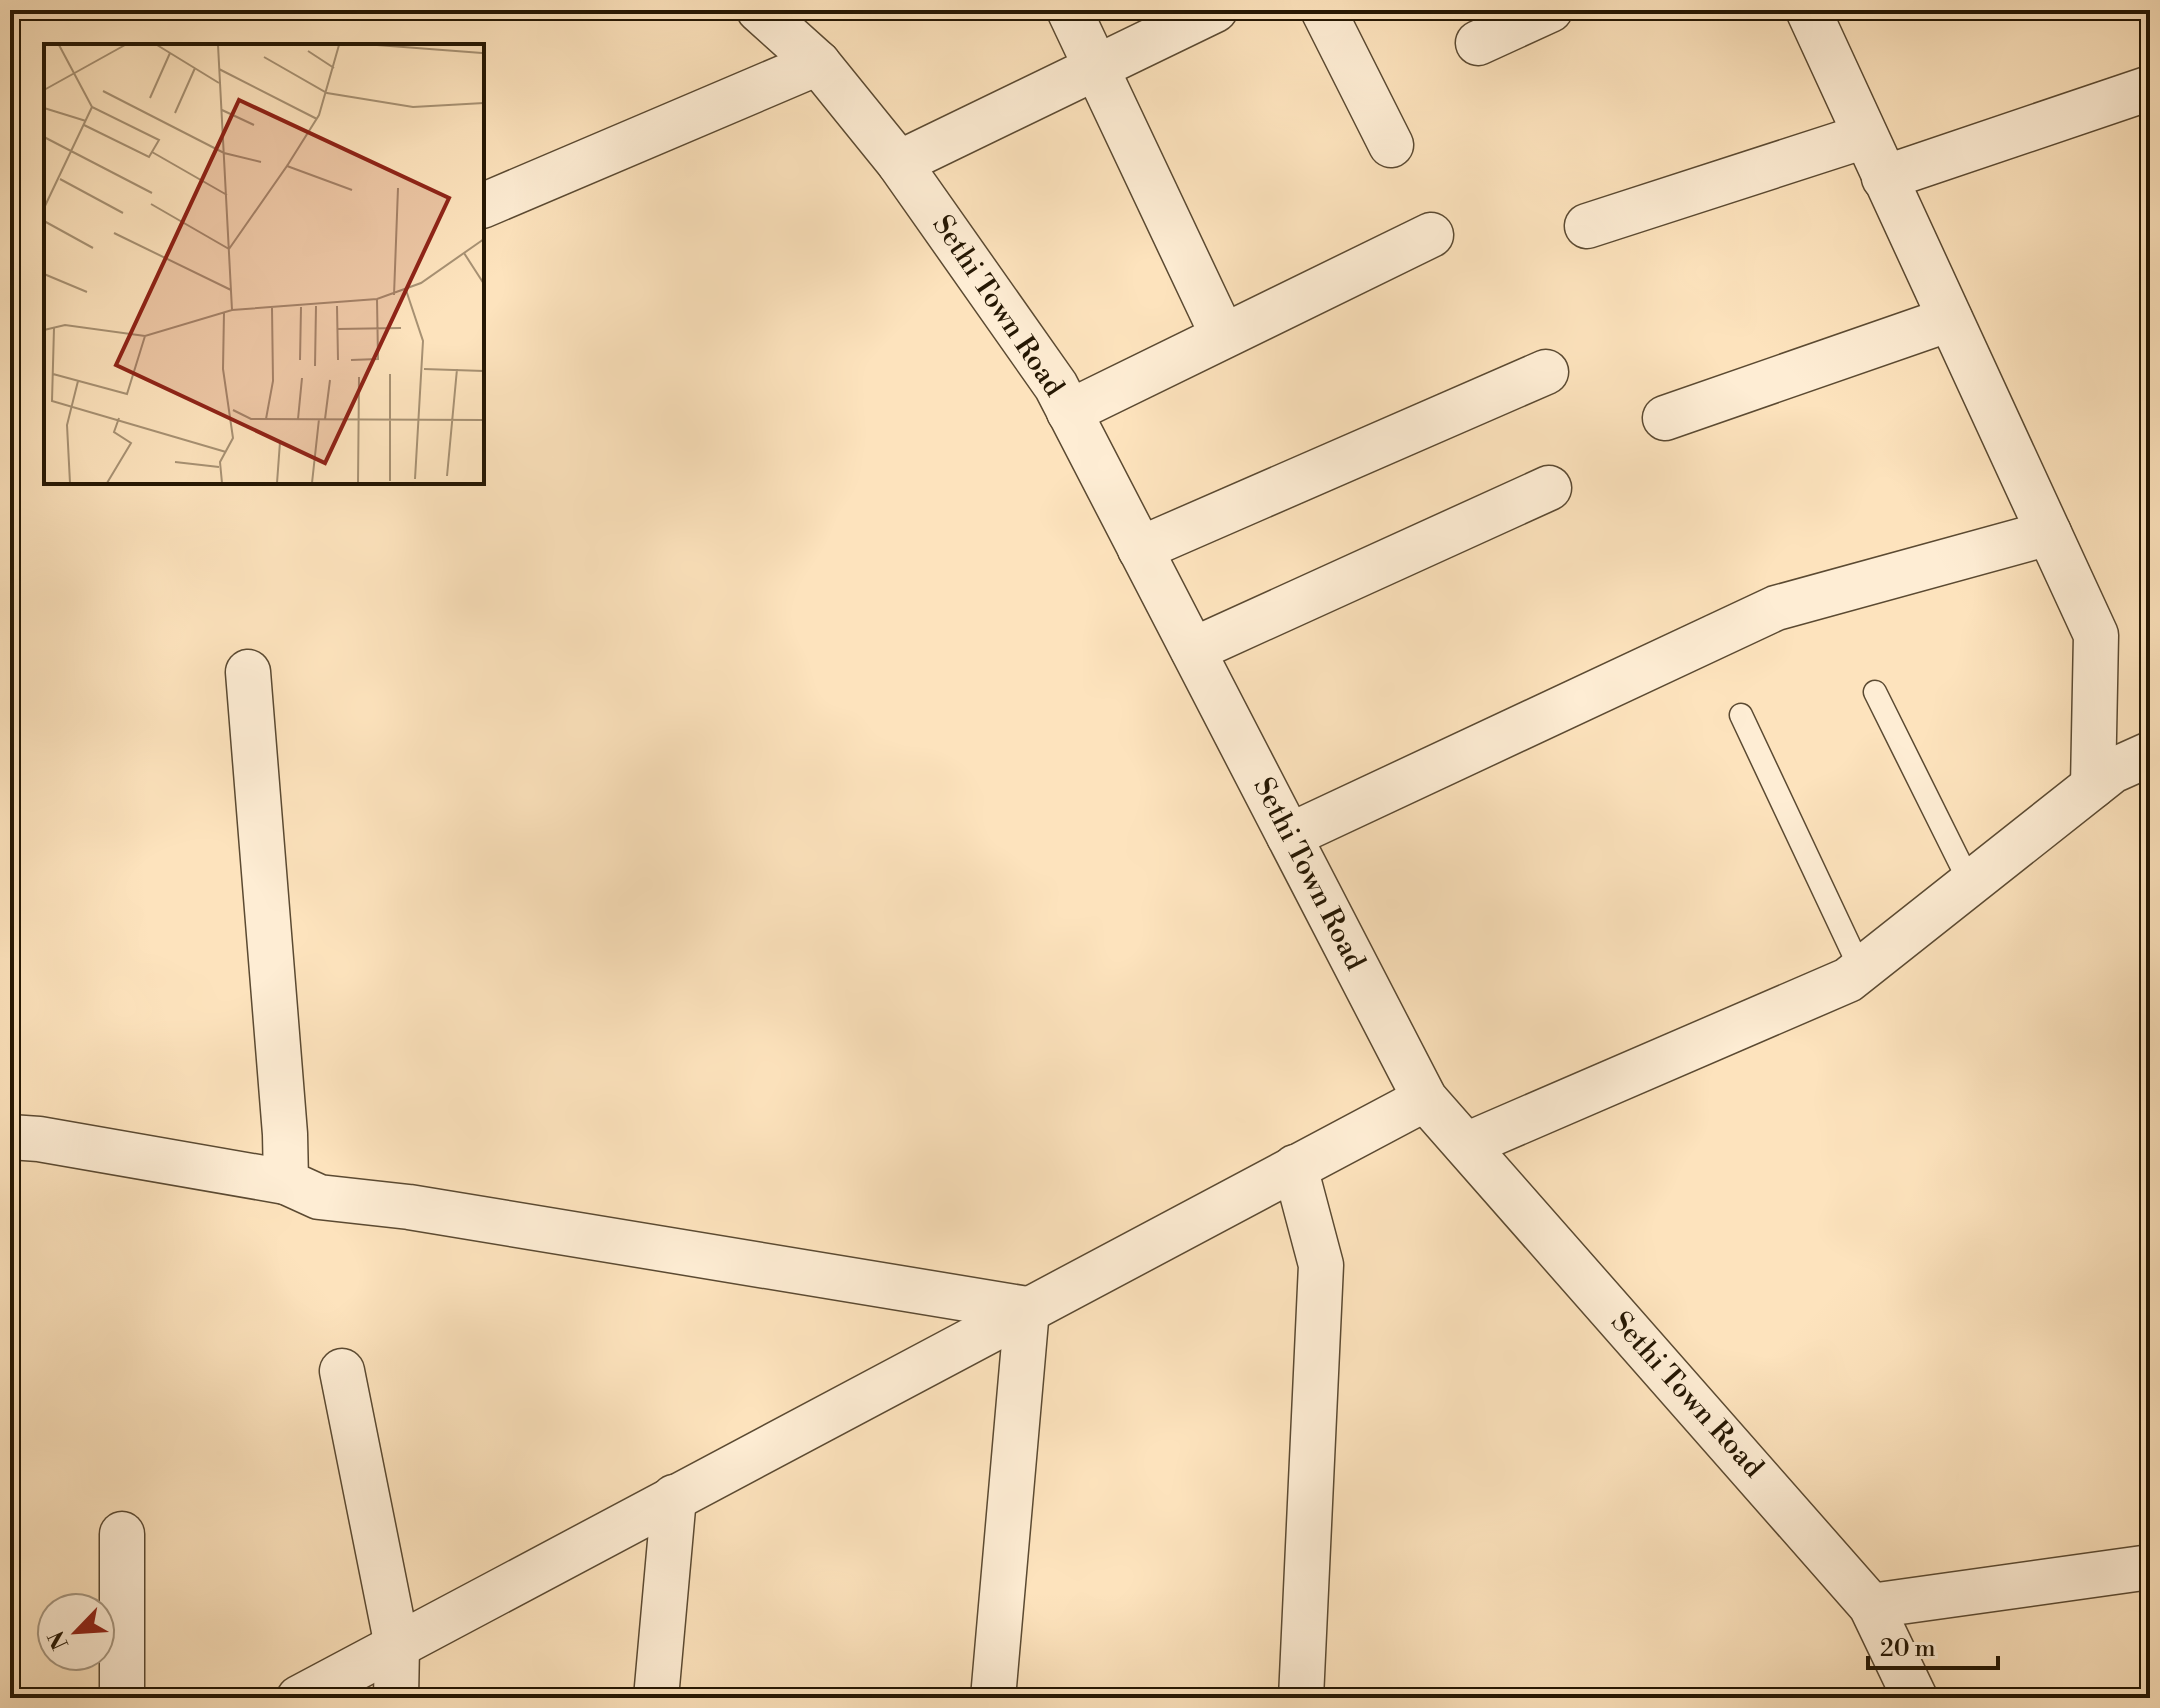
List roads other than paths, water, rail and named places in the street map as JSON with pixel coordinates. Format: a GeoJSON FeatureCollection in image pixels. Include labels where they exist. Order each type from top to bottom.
{"type":"FeatureCollection","features":[{"type":"Feature","properties":{"kind":"street","name":"Sethi Town Road"},"geometry":{"type":"LineString","coordinates":[[759,10],[818,63],[899,163],[1056,386],[1425,1099],[1871,1606],[1915,1698]]}},
{"type":"Feature","properties":{"kind":"street"},"geometry":{"type":"LineString","coordinates":[[1069,10],[1223,336]]}},
{"type":"Feature","properties":{"kind":"street"},"geometry":{"type":"LineString","coordinates":[[899,163],[1215,10]]}},
{"type":"Feature","properties":{"kind":"street"},"geometry":{"type":"LineString","coordinates":[[1323,10],[1391,145]]}},
{"type":"Feature","properties":{"kind":"street"},"geometry":{"type":"LineString","coordinates":[[1478,43],[1550,10]]}},
{"type":"Feature","properties":{"kind":"street"},"geometry":{"type":"LineString","coordinates":[[1808,10],[2096,635],[2093,786]]}},
{"type":"Feature","properties":{"kind":"street"},"geometry":{"type":"LineString","coordinates":[[484,205],[818,63]]}},
{"type":"Feature","properties":{"kind":"street"},"geometry":{"type":"LineString","coordinates":[[1884,178],[2150,88]]}},
{"type":"Feature","properties":{"kind":"street"},"geometry":{"type":"LineString","coordinates":[[1587,226],[1865,136]]}},
{"type":"Feature","properties":{"kind":"street"},"geometry":{"type":"LineString","coordinates":[[1069,412],[1431,235]]}},
{"type":"Feature","properties":{"kind":"street"},"geometry":{"type":"LineString","coordinates":[[1665,418],[1950,319]]}},
{"type":"Feature","properties":{"kind":"street"},"geometry":{"type":"LineString","coordinates":[[1140,549],[1546,372]]}},
{"type":"Feature","properties":{"kind":"street"},"geometry":{"type":"LineString","coordinates":[[1193,650],[1549,488]]}},
{"type":"Feature","properties":{"kind":"street"},"geometry":{"type":"LineString","coordinates":[[1289,836],[1776,608],[2049,533]]}},
{"type":"Feature","properties":{"kind":"street"},"geometry":{"type":"LineString","coordinates":[[248,672],[285,1134],[286,1182]]}},
{"type":"Feature","properties":{"kind":"street"},"geometry":{"type":"LineString","coordinates":[[1466,1145],[1848,980],[2112,771],[2150,754]]}},
{"type":"Feature","properties":{"kind":"street"},"geometry":{"type":"LineString","coordinates":[[299,1698],[1425,1099]]}},
{"type":"Feature","properties":{"kind":"street"},"geometry":{"type":"LineString","coordinates":[[10,1137],[39,1139],[286,1182],[319,1197],[409,1207],[1027,1309]]}},
{"type":"Feature","properties":{"kind":"street"},"geometry":{"type":"LineString","coordinates":[[1295,1167],[1321,1265],[1301,1698]]}},
{"type":"Feature","properties":{"kind":"street"},"geometry":{"type":"LineString","coordinates":[[993,1698],[1027,1309]]}},
{"type":"Feature","properties":{"kind":"street"},"geometry":{"type":"LineString","coordinates":[[342,1371],[397,1646],[396,1698]]}},
{"type":"Feature","properties":{"kind":"street"},"geometry":{"type":"LineString","coordinates":[[656,1698],[674,1497]]}},
{"type":"Feature","properties":{"kind":"street"},"geometry":{"type":"LineString","coordinates":[[122,1534],[122,1698]]}},
{"type":"Feature","properties":{"kind":"street"},"geometry":{"type":"LineString","coordinates":[[1871,1606],[2150,1567]]}},
{"type":"Feature","properties":{"kind":"lane"},"geometry":{"type":"LineString","coordinates":[[1875,692],[1970,883]]}},
{"type":"Feature","properties":{"kind":"lane"},"geometry":{"type":"LineString","coordinates":[[1741,715],[1861,970]]}}]}
